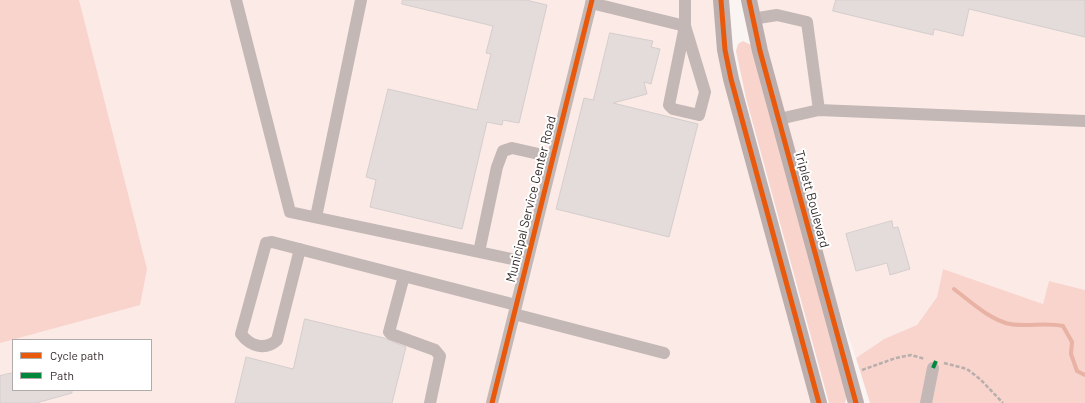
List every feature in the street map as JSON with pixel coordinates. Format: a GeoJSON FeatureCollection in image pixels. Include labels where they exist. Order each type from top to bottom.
{"type":"FeatureCollection","features":[{"type":"Feature","properties":{"kind":"main road"},"geometry":{"type":"LineString","coordinates":[[721,0],[725,50],[731,79],[819,403]]}},
{"type":"Feature","properties":{"kind":"main road","name":"Triplett Boulevard"},"geometry":{"type":"LineString","coordinates":[[749,0],[752,19],[856,403]]}},
{"type":"Feature","properties":{"kind":"street"},"geometry":{"type":"LineString","coordinates":[[236,0],[290,212],[526,262]]}},
{"type":"Feature","properties":{"kind":"street"},"geometry":{"type":"LineString","coordinates":[[316,217],[361,0]]}},
{"type":"Feature","properties":{"kind":"street"},"geometry":{"type":"LineString","coordinates":[[685,0],[685,26],[670,105],[673,109],[699,115],[705,92],[685,26]]}},
{"type":"Feature","properties":{"kind":"street"},"geometry":{"type":"LineString","coordinates":[[591,2],[685,26]]}},
{"type":"Feature","properties":{"kind":"street","name":"Municipal Service Center Road"},"geometry":{"type":"LineString","coordinates":[[492,403],[591,2]]}},
{"type":"Feature","properties":{"kind":"street"},"geometry":{"type":"LineString","coordinates":[[752,19],[777,16],[807,22],[820,110]]}},
{"type":"Feature","properties":{"kind":"street"},"geometry":{"type":"LineString","coordinates":[[779,119],[820,110],[1085,121]]}},
{"type":"Feature","properties":{"kind":"street"},"geometry":{"type":"LineString","coordinates":[[479,252],[497,167],[503,151],[512,148],[552,157]]}},
{"type":"Feature","properties":{"kind":"street"},"geometry":{"type":"LineString","coordinates":[[300,249],[277,340],[271,346],[263,346],[246,341],[241,334],[266,243],[272,242],[300,249],[404,276],[664,353]]}},
{"type":"Feature","properties":{"kind":"street"},"geometry":{"type":"LineString","coordinates":[[404,276],[389,332],[434,350],[440,356],[430,403]]}},
{"type":"Feature","properties":{"kind":"street"},"geometry":{"type":"LineString","coordinates":[[926,403],[935,364]]}},
{"type":"Feature","properties":{"kind":"path"},"geometry":{"type":"LineString","coordinates":[[848,375],[896,358],[911,355],[935,364],[967,369],[980,378],[1003,403]]}},
{"type":"Feature","properties":{"kind":"shaded area"},"geometry":{"type":"Polygon","coordinates":[[[0,0],[721,0],[721,7],[819,403],[0,403],[0,0]]]}},
{"type":"Feature","properties":{"kind":"shaded area"},"geometry":{"type":"Polygon","coordinates":[[[0,0],[79,0],[147,269],[140,305],[0,343],[0,0]]]}},
{"type":"Feature","properties":{"kind":"shaded area"},"geometry":{"type":"Polygon","coordinates":[[[749,0],[1085,0],[1085,290],[1049,281],[1043,304],[943,269],[937,297],[917,325],[884,339],[856,358],[801,200],[749,0]]]}},
{"type":"Feature","properties":{"kind":"shaded area"},"geometry":{"type":"Polygon","coordinates":[[[743,41],[753,46],[848,394],[845,403],[829,403],[746,98],[736,51],[738,44],[743,41]]]}},
{"type":"Feature","properties":{"kind":"shaded area"},"geometry":{"type":"Polygon","coordinates":[[[943,269],[1043,304],[1049,281],[1085,290],[1085,403],[870,403],[856,358],[884,339],[917,325],[937,297],[943,269]]]}},
{"type":"Feature","properties":{"kind":"building"},"geometry":{"type":"Polygon","coordinates":[[[403,0],[526,0],[547,5],[519,123],[503,120],[502,125],[487,122],[462,229],[370,207],[376,180],[366,177],[388,89],[477,110],[491,54],[486,53],[493,26],[402,4],[403,0]]]}},
{"type":"Feature","properties":{"kind":"building"},"geometry":{"type":"Polygon","coordinates":[[[836,0],[1085,0],[1085,37],[969,9],[963,36],[934,29],[933,35],[833,11],[836,0]]]}},
{"type":"Feature","properties":{"kind":"building"},"geometry":{"type":"Polygon","coordinates":[[[610,33],[653,41],[651,47],[660,49],[651,84],[644,82],[647,94],[613,103],[698,124],[669,237],[556,209],[584,98],[593,100],[610,33]]]}},
{"type":"Feature","properties":{"kind":"building"},"geometry":{"type":"Polygon","coordinates":[[[892,221],[893,228],[898,227],[910,269],[890,275],[887,263],[856,271],[846,234],[892,221]]]}},
{"type":"Feature","properties":{"kind":"building"},"geometry":{"type":"Polygon","coordinates":[[[305,319],[384,338],[406,347],[392,403],[235,403],[246,357],[293,369],[305,319]]]}},
{"type":"Feature","properties":{"kind":"building"},"geometry":{"type":"Polygon","coordinates":[[[12,373],[12,391],[72,391],[72,393],[36,403],[0,403],[0,376],[12,373]]]}},
{"type":"Feature","properties":{"kind":"waterway"},"geometry":{"type":"LineString","coordinates":[[954,289],[980,310],[1003,322],[1017,325],[1050,324],[1063,326],[1072,342],[1071,354],[1077,371],[1085,375]]}},
{"type":"Feature","properties":{"kind":"marked path"},"geometry":{"type":"LineString","coordinates":[[933,368],[936,361]]}},
{"type":"Feature","properties":{"kind":"cycle path"},"geometry":{"type":"LineString","coordinates":[[492,403],[592,0]]}},
{"type":"Feature","properties":{"kind":"cycle path"},"geometry":{"type":"LineString","coordinates":[[721,0],[725,50],[731,79],[819,403]]}},
{"type":"Feature","properties":{"kind":"cycle path"},"geometry":{"type":"LineString","coordinates":[[749,0],[760,51],[856,403]]}}]}
